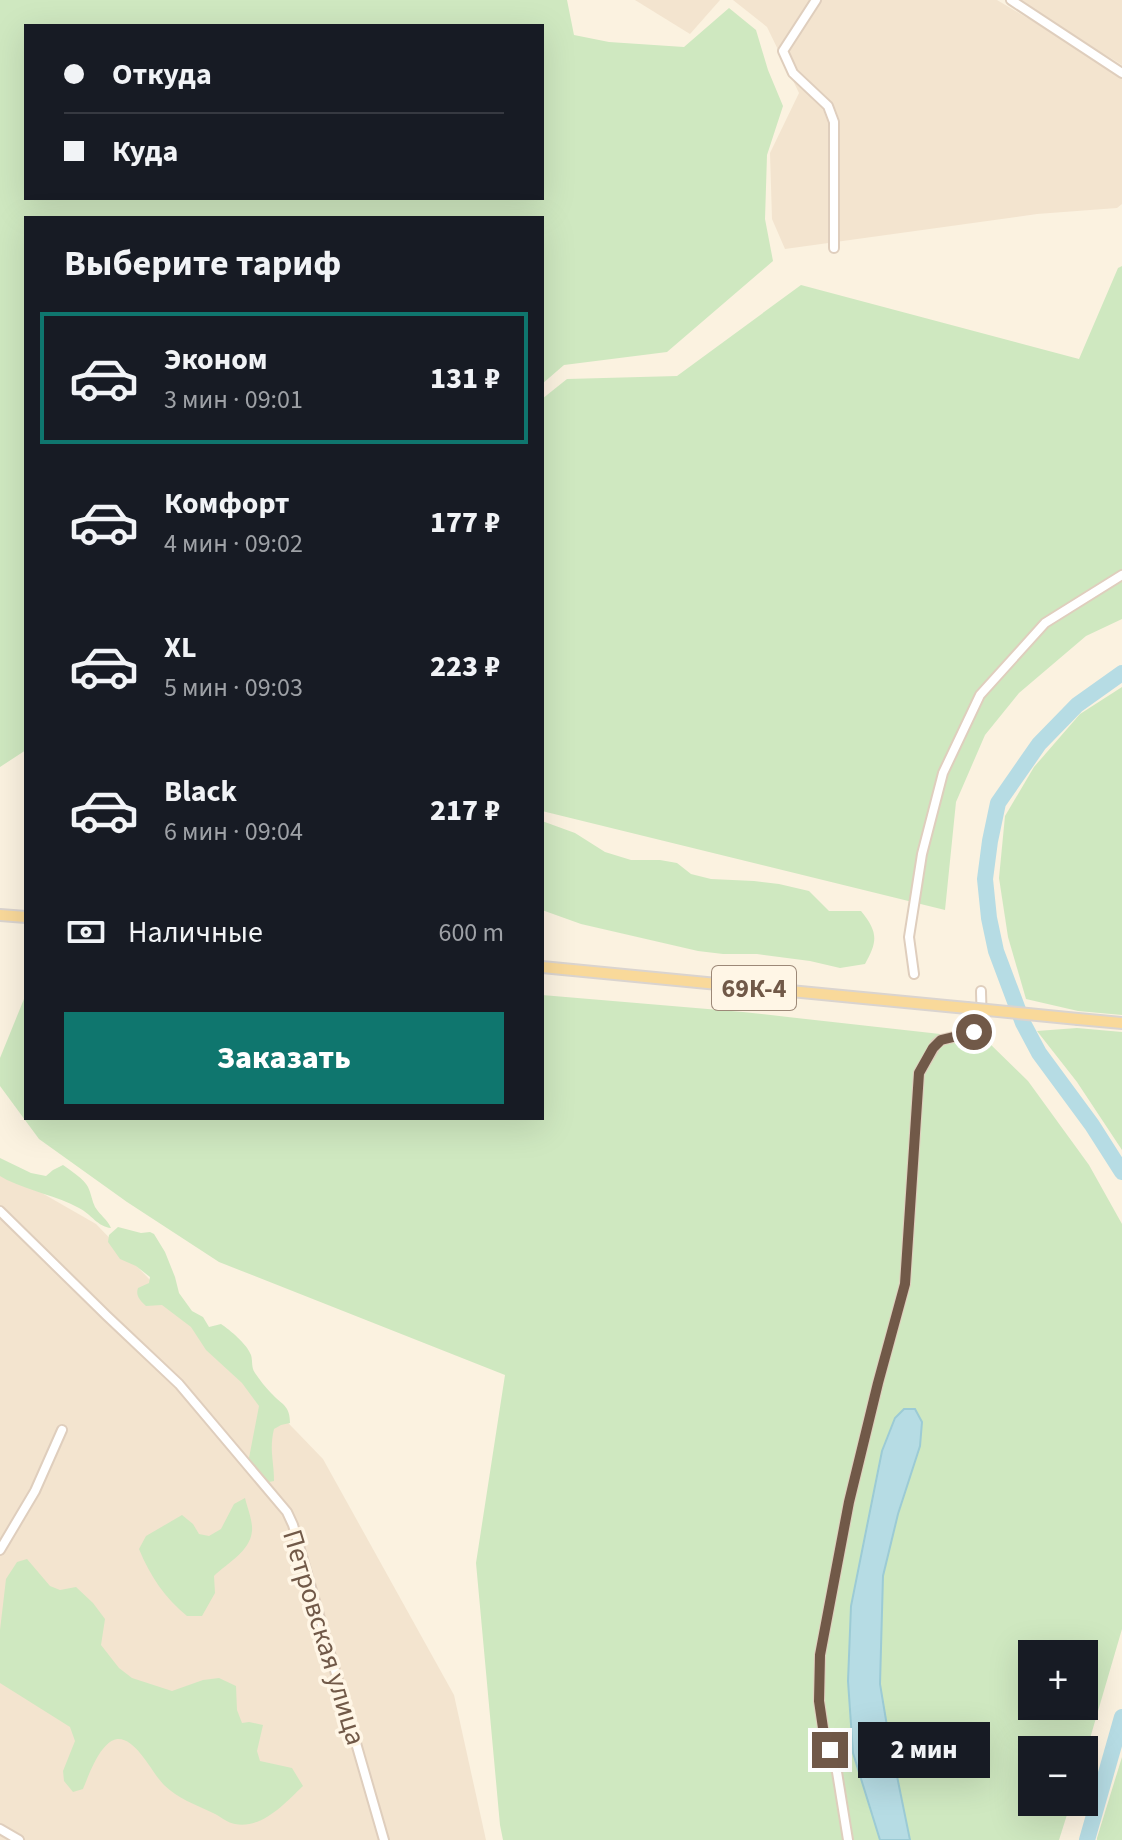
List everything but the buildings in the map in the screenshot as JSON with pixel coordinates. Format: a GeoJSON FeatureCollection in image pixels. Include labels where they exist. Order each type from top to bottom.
{"type":"FeatureCollection","features":[{"type":"Feature","properties":{"kind":"main road"},"geometry":{"type":"LineString","coordinates":[[0,915],[24,917]]}},
{"type":"Feature","properties":{"kind":"main road","name":"69К-4"},"geometry":{"type":"LineString","coordinates":[[544,967],[1122,1023]]}},
{"type":"Feature","properties":{"kind":"street"},"geometry":{"type":"LineString","coordinates":[[816,0],[783,51],[793,73],[828,106],[834,122],[834,248]]}},
{"type":"Feature","properties":{"kind":"street"},"geometry":{"type":"LineString","coordinates":[[1011,0],[1122,73]]}},
{"type":"Feature","properties":{"kind":"street"},"geometry":{"type":"LineString","coordinates":[[914,974],[909,937],[922,854],[943,773],[980,695],[1045,623],[1122,575]]}},
{"type":"Feature","properties":{"kind":"street"},"geometry":{"type":"LineString","coordinates":[[848,1840],[837,1772],[823,1728],[819,1701],[820,1655],[849,1502],[905,1284],[919,1073],[941,1040],[977,1029],[980,1024],[981,991]]}},
{"type":"Feature","properties":{"kind":"street","name":"Петровская улица"},"geometry":{"type":"LineString","coordinates":[[0,1211],[179,1384],[287,1512],[384,1840]]}},
{"type":"Feature","properties":{"kind":"street"},"geometry":{"type":"LineString","coordinates":[[0,1550],[35,1491],[62,1430]]}},
{"type":"Feature","properties":{"kind":"street"},"geometry":{"type":"LineString","coordinates":[[0,1829],[19,1840]]}},
{"type":"Feature","properties":{"kind":"shaded area"},"geometry":{"type":"Polygon","coordinates":[[[635,0],[720,0],[690,34],[635,0]]]}},
{"type":"Feature","properties":{"kind":"shaded area"},"geometry":{"type":"Polygon","coordinates":[[[733,0],[997,0],[1122,74],[1122,204],[1117,208],[1037,214],[785,249],[772,219],[770,153],[799,93],[767,27],[733,0]]]}},
{"type":"Feature","properties":{"kind":"shaded area"},"geometry":{"type":"Polygon","coordinates":[[[1015,0],[1122,0],[1122,65],[1015,0]]]}},
{"type":"Feature","properties":{"kind":"shaded area"},"geometry":{"type":"Polygon","coordinates":[[[0,1169],[96,1224],[323,1459],[454,1695],[486,1840],[0,1840],[0,1169]]]}},
{"type":"Feature","properties":{"kind":"green space"},"geometry":{"type":"Polygon","coordinates":[[[0,0],[567,0],[574,35],[609,42],[684,47],[729,8],[756,30],[783,106],[767,155],[765,219],[773,261],[667,352],[564,365],[544,382],[544,216],[24,216],[24,751],[0,767],[0,0]]]}},
{"type":"Feature","properties":{"kind":"green space"},"geometry":{"type":"Polygon","coordinates":[[[1122,266],[1122,619],[1086,636],[1019,693],[985,735],[956,802],[945,910],[544,811],[544,397],[567,379],[677,376],[801,285],[1079,359],[1118,268],[1122,266]]]}},
{"type":"Feature","properties":{"kind":"green space"},"geometry":{"type":"Polygon","coordinates":[[[1122,687],[1122,1015],[1078,1011],[1026,999],[1008,937],[999,878],[1005,816],[1034,767],[1080,714],[1122,687]]]}},
{"type":"Feature","properties":{"kind":"green space"},"geometry":{"type":"Polygon","coordinates":[[[544,822],[575,833],[605,852],[631,860],[677,863],[691,874],[711,879],[779,884],[809,891],[829,911],[861,911],[871,925],[874,943],[865,964],[840,968],[757,954],[698,951],[581,924],[544,911],[544,822]]]}},
{"type":"Feature","properties":{"kind":"green space"},"geometry":{"type":"Polygon","coordinates":[[[544,995],[743,1012],[985,1039],[1028,1081],[1089,1165],[1122,1224],[1122,1629],[1098,1711],[1098,1640],[1018,1640],[1018,1720],[1095,1720],[1091,1736],[1018,1736],[1018,1816],[1067,1816],[1059,1840],[503,1840],[476,1563],[505,1375],[219,1262],[39,1139],[25,1120],[544,1120],[544,995]]]}},
{"type":"Feature","properties":{"kind":"green space"},"geometry":{"type":"Polygon","coordinates":[[[24,999],[24,1119],[0,1086],[0,1058],[24,999]]]}},
{"type":"Feature","properties":{"kind":"green space"},"geometry":{"type":"Polygon","coordinates":[[[1077,1028],[1122,1032],[1122,1150],[1077,1082],[1037,1031],[1077,1028]]]}},
{"type":"Feature","properties":{"kind":"green space"},"geometry":{"type":"Polygon","coordinates":[[[0,1158],[31,1173],[46,1176],[63,1165],[86,1184],[95,1207],[111,1228],[71,1204],[0,1176],[0,1158]]]}},
{"type":"Feature","properties":{"kind":"green space"},"geometry":{"type":"Polygon","coordinates":[[[118,1227],[154,1234],[165,1252],[179,1293],[192,1311],[203,1317],[209,1327],[221,1324],[242,1342],[251,1355],[255,1373],[287,1409],[290,1423],[274,1429],[274,1481],[269,1482],[249,1458],[259,1406],[242,1383],[206,1350],[191,1327],[162,1305],[146,1306],[140,1300],[138,1288],[149,1283],[150,1277],[120,1259],[108,1242],[109,1235],[118,1227]]]}},
{"type":"Feature","properties":{"kind":"green space"},"geometry":{"type":"Polygon","coordinates":[[[245,1498],[252,1523],[247,1545],[214,1576],[215,1593],[202,1616],[187,1616],[159,1586],[139,1549],[146,1536],[182,1515],[199,1534],[209,1536],[221,1529],[234,1504],[245,1498]]]}},
{"type":"Feature","properties":{"kind":"green space"},"geometry":{"type":"Polygon","coordinates":[[[27,1559],[50,1586],[60,1590],[76,1587],[93,1603],[105,1619],[101,1645],[119,1668],[132,1678],[172,1691],[219,1678],[236,1686],[237,1710],[242,1723],[263,1725],[257,1751],[260,1761],[292,1768],[303,1786],[264,1819],[255,1823],[232,1823],[175,1794],[131,1744],[117,1739],[100,1752],[83,1789],[73,1792],[64,1781],[63,1771],[75,1741],[70,1727],[0,1683],[0,1630],[6,1579],[17,1562],[27,1559]]]}},
{"type":"Feature","properties":{"kind":"green space"},"geometry":{"type":"Polygon","coordinates":[[[1122,1757],[1122,1840],[1097,1840],[1097,1838],[1122,1757]]]}},
{"type":"Feature","properties":{"kind":"water"},"geometry":{"type":"Polygon","coordinates":[[[904,1409],[915,1409],[922,1422],[920,1446],[898,1514],[883,1576],[880,1684],[910,1840],[880,1840],[853,1753],[848,1681],[851,1606],[882,1451],[895,1418],[904,1409]]]}},
{"type":"Feature","properties":{"kind":"waterway"},"geometry":{"type":"LineString","coordinates":[[1122,673],[1077,705],[1039,744],[998,803],[985,879],[996,951],[1023,1023],[1039,1053],[1122,1172]]}},
{"type":"Feature","properties":{"kind":"waterway"},"geometry":{"type":"LineString","coordinates":[[1087,1840],[1122,1717]]}},
{"type":"Feature","properties":{"kind":"route"},"geometry":{"type":"LineString","coordinates":[[830,1750],[819,1701],[820,1655],[849,1502],[905,1284],[919,1073],[941,1040],[974,1032]]}}]}
